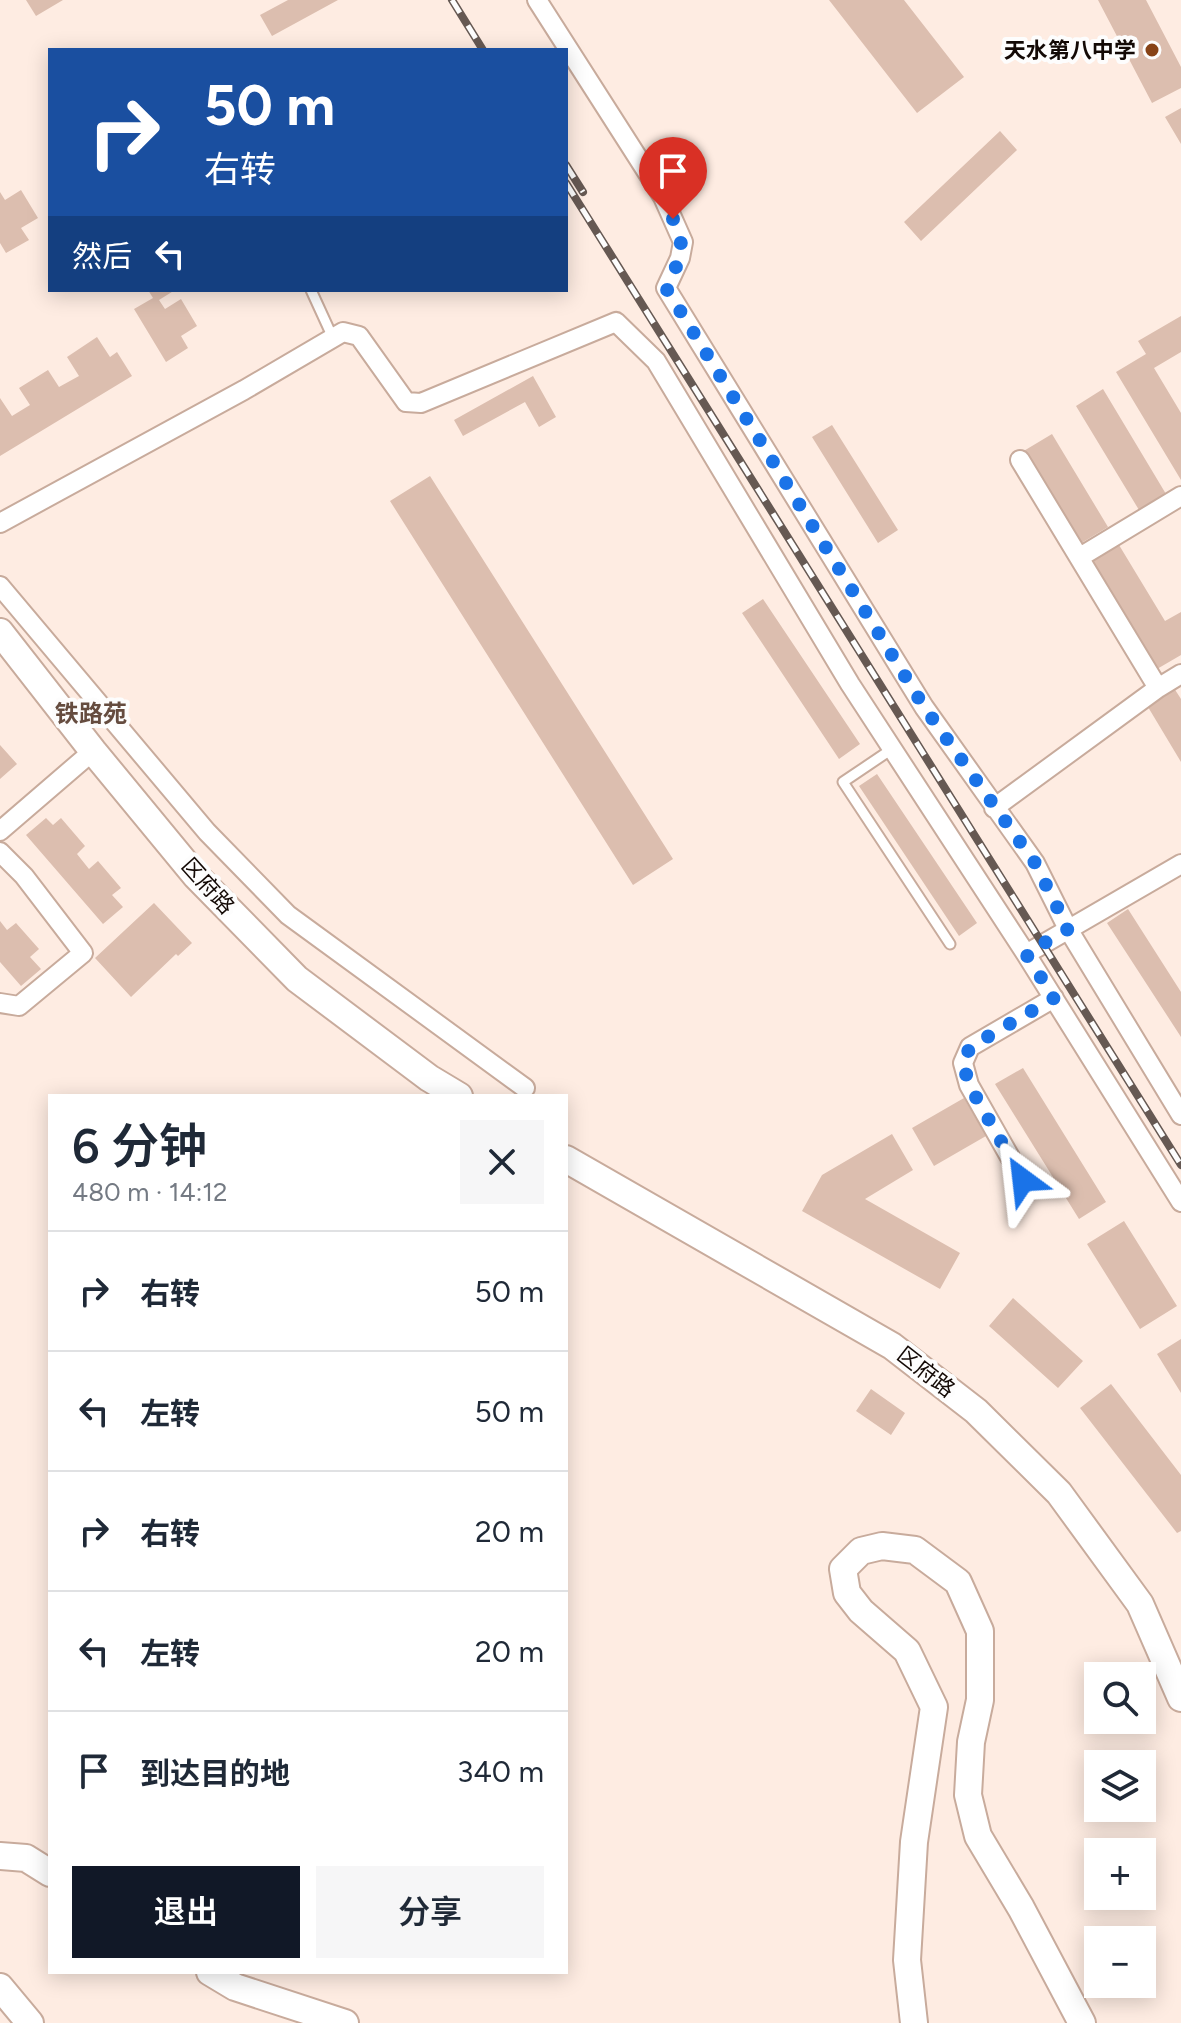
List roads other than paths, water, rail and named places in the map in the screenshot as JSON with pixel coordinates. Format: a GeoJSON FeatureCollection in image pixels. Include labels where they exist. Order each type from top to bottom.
{"type":"FeatureCollection","features":[{"type":"Feature","properties":{"kind":"main road","name":"区府路"},"geometry":{"type":"LineString","coordinates":[[0,632],[196,876],[297,979],[429,1078],[456,1094]]}},
{"type":"Feature","properties":{"kind":"main road","name":"区府路"},"geometry":{"type":"LineString","coordinates":[[568,1160],[892,1346],[976,1411],[1059,1493],[1140,1604],[1181,1698]]}},
{"type":"Feature","properties":{"kind":"main road"},"geometry":{"type":"LineString","coordinates":[[914,2023],[907,1960],[914,1842],[934,1707],[907,1651],[861,1611],[847,1593],[843,1569],[861,1551],[882,1546],[915,1550],[958,1582],[980,1631],[980,1700],[971,1742],[968,1795],[978,1836],[1021,1908],[1082,2023]]}},
{"type":"Feature","properties":{"kind":"main road"},"geometry":{"type":"LineString","coordinates":[[0,1856],[26,1858],[48,1872]]}},
{"type":"Feature","properties":{"kind":"main road"},"geometry":{"type":"LineString","coordinates":[[213,1974],[235,1987],[345,2023]]}},
{"type":"Feature","properties":{"kind":"main road"},"geometry":{"type":"LineString","coordinates":[[0,1987],[30,2023]]}},
{"type":"Feature","properties":{"kind":"street"},"geometry":{"type":"LineString","coordinates":[[537,0],[568,48]]}},
{"type":"Feature","properties":{"kind":"street"},"geometry":{"type":"LineString","coordinates":[[568,48],[663,197],[683,242],[680,258],[666,288],[924,707],[1035,863],[1068,929],[1181,1115]]}},
{"type":"Feature","properties":{"kind":"street"},"geometry":{"type":"LineString","coordinates":[[0,523],[244,390],[343,332],[359,336],[406,402],[421,403],[616,322],[656,361],[842,671],[1026,954],[1181,1202]]}},
{"type":"Feature","properties":{"kind":"street"},"geometry":{"type":"LineString","coordinates":[[1020,460],[1158,688]]}},
{"type":"Feature","properties":{"kind":"street"},"geometry":{"type":"LineString","coordinates":[[1080,557],[1181,496]]}},
{"type":"Feature","properties":{"kind":"street"},"geometry":{"type":"LineString","coordinates":[[0,586],[207,832],[288,915],[525,1088]]}},
{"type":"Feature","properties":{"kind":"street"},"geometry":{"type":"LineString","coordinates":[[994,808],[1181,674]]}},
{"type":"Feature","properties":{"kind":"street"},"geometry":{"type":"LineString","coordinates":[[0,831],[93,751]]}},
{"type":"Feature","properties":{"kind":"street"},"geometry":{"type":"LineString","coordinates":[[0,852],[24,876],[83,953],[19,1006],[0,1003]]}},
{"type":"Feature","properties":{"kind":"street"},"geometry":{"type":"LineString","coordinates":[[1026,954],[1181,864]]}},
{"type":"Feature","properties":{"kind":"street"},"geometry":{"type":"LineString","coordinates":[[1023,1180],[969,1085],[963,1063],[970,1047],[1054,998]]}},
{"type":"Feature","properties":{"kind":"lane"},"geometry":{"type":"LineString","coordinates":[[312,292],[333,338]]}},
{"type":"Feature","properties":{"kind":"lane"},"geometry":{"type":"LineString","coordinates":[[892,749],[843,782],[950,944]]}},
{"type":"Feature","properties":{"kind":"railway"},"geometry":{"type":"LineString","coordinates":[[452,0],[482,48]]}},
{"type":"Feature","properties":{"kind":"railway"},"geometry":{"type":"LineString","coordinates":[[568,168],[583,192]]}},
{"type":"Feature","properties":{"kind":"railway"},"geometry":{"type":"LineString","coordinates":[[568,186],[1181,1165]]}},
{"type":"Feature","properties":{"kind":"place","name":"天水第八中学"},"geometry":{"type":"Point","coordinates":[1152,50]}},
{"type":"Feature","properties":{"kind":"district","name":"铁路苑"},"geometry":{"type":"Point","coordinates":[91,713]}}]}
